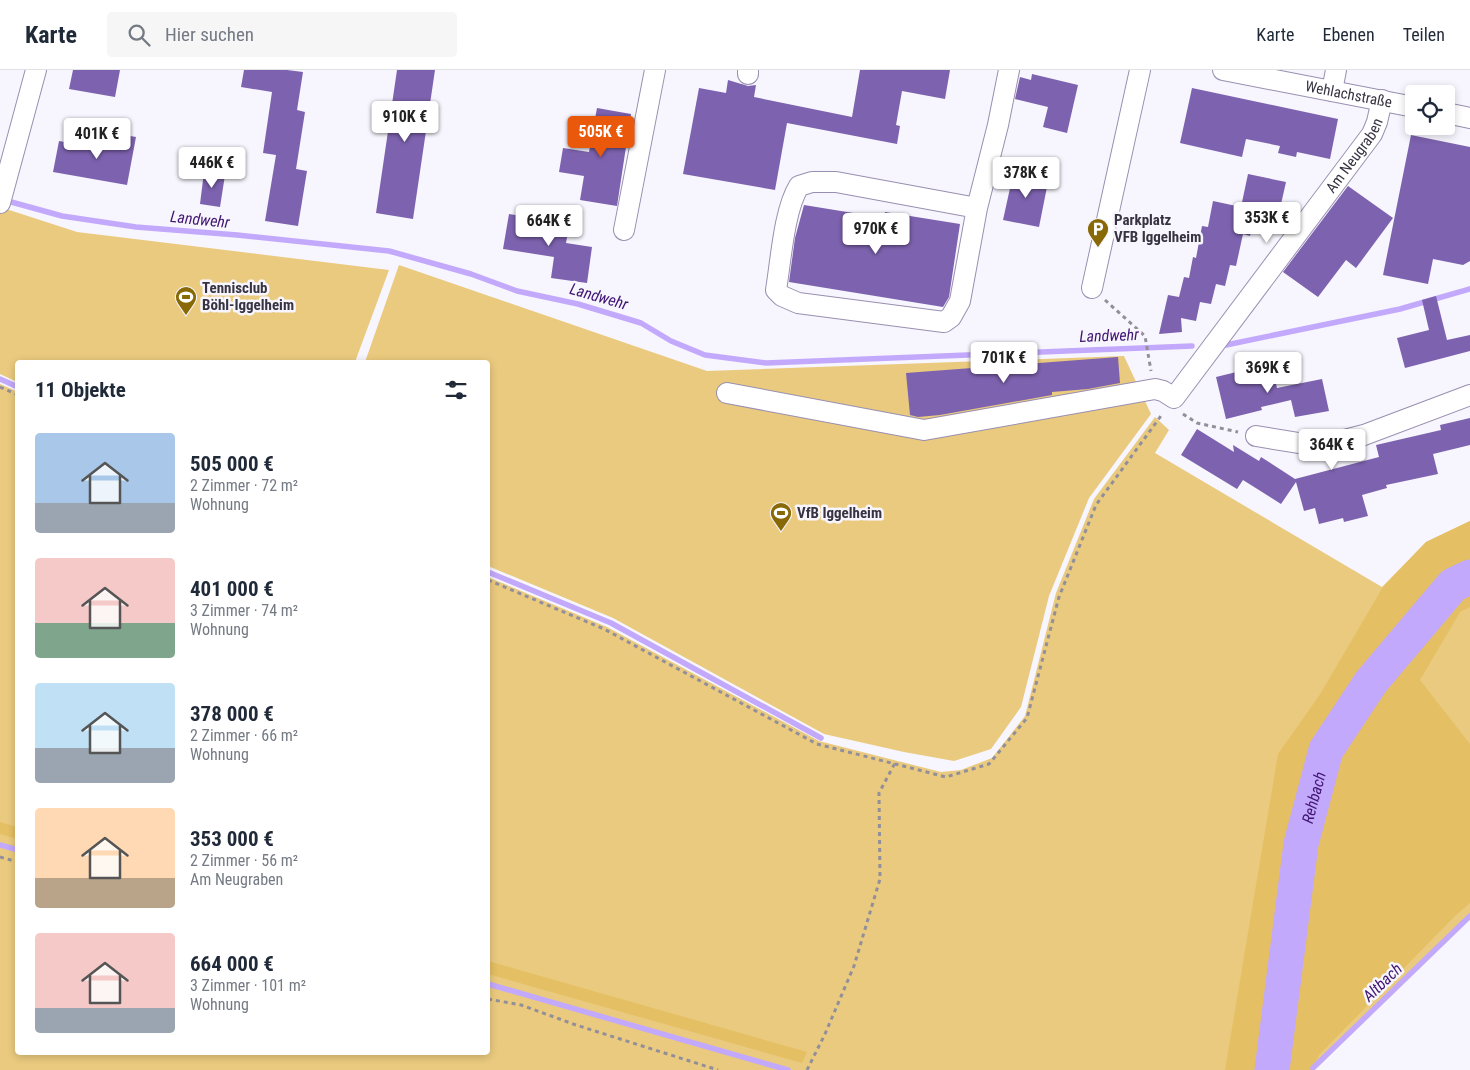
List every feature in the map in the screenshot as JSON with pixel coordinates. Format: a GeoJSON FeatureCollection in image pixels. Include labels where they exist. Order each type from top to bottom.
{"type":"FeatureCollection","features":[{"type":"Feature","properties":{"kind":"street"},"geometry":{"type":"LineString","coordinates":[[2,197],[36,70]]}},
{"type":"Feature","properties":{"kind":"street"},"geometry":{"type":"LineString","coordinates":[[624,230],[655,70]]}},
{"type":"Feature","properties":{"kind":"street"},"geometry":{"type":"LineString","coordinates":[[977,208],[836,182],[812,182],[800,186],[793,196],[788,215],[776,290],[782,296],[798,303],[944,322],[952,317],[960,301],[977,208],[1009,70]]}},
{"type":"Feature","properties":{"kind":"street"},"geometry":{"type":"LineString","coordinates":[[1092,288],[1140,70]]}},
{"type":"Feature","properties":{"kind":"street","name":"Wehlachstraße"},"geometry":{"type":"LineString","coordinates":[[1223,70],[1405,105]]}},
{"type":"Feature","properties":{"kind":"street"},"geometry":{"type":"LineString","coordinates":[[1332,90],[1336,70]]}},
{"type":"Feature","properties":{"kind":"street","name":"Am Neugraben"},"geometry":{"type":"LineString","coordinates":[[1174,398],[1372,134],[1382,100]]}},
{"type":"Feature","properties":{"kind":"street"},"geometry":{"type":"LineString","coordinates":[[1455,115],[1470,118]]}},
{"type":"Feature","properties":{"kind":"street"},"geometry":{"type":"LineString","coordinates":[[727,394],[924,430],[1155,389],[1163,391],[1174,398]]}},
{"type":"Feature","properties":{"kind":"street"},"geometry":{"type":"LineString","coordinates":[[1256,436],[1311,445],[1329,444],[1364,435],[1470,395]]}},
{"type":"Feature","properties":{"kind":"path"},"geometry":{"type":"LineString","coordinates":[[1092,288],[1144,336],[1149,360]]}},
{"type":"Feature","properties":{"kind":"path"},"geometry":{"type":"LineString","coordinates":[[0,387],[15,394]]}},
{"type":"Feature","properties":{"kind":"path"},"geometry":{"type":"LineString","coordinates":[[490,581],[604,628],[817,744],[946,777],[989,764],[1027,718],[1059,597],[1096,505],[1174,398],[1184,415],[1197,423],[1256,436]]}},
{"type":"Feature","properties":{"kind":"path"},"geometry":{"type":"LineString","coordinates":[[807,1070],[825,1034],[854,966],[880,879],[879,793],[895,763]]}},
{"type":"Feature","properties":{"kind":"path"},"geometry":{"type":"LineString","coordinates":[[0,857],[15,861]]}},
{"type":"Feature","properties":{"kind":"path"},"geometry":{"type":"LineString","coordinates":[[490,999],[521,1005],[576,1025],[718,1070]]}},
{"type":"Feature","properties":{"kind":"shaded area","name":"Tennisclub Böhl-Iggelheim"},"geometry":{"type":"Polygon","coordinates":[[[0,207],[77,232],[389,270],[356,360],[15,360],[15,381],[0,374],[0,207]]]}},
{"type":"Feature","properties":{"kind":"shaded area","name":"VfB Iggelheim"},"geometry":{"type":"Polygon","coordinates":[[[399,265],[707,371],[1124,356],[1151,414],[1089,498],[1049,596],[1021,707],[991,749],[954,761],[824,734],[613,618],[490,567],[490,360],[366,360],[399,265]]]}},
{"type":"Feature","properties":{"kind":"shaded area"},"geometry":{"type":"Polygon","coordinates":[[[0,384],[15,391],[15,1055],[490,1055],[490,578],[607,627],[819,741],[941,772],[961,770],[992,758],[1025,716],[1056,593],[1094,499],[1155,417],[1169,430],[1155,453],[1382,587],[1426,542],[1470,521],[1470,915],[1311,1070],[0,1070],[0,384]]]}},
{"type":"Feature","properties":{"kind":"shaded area"},"geometry":{"type":"Polygon","coordinates":[[[1470,521],[1470,607],[1460,612],[1420,680],[1470,744],[1470,903],[1319,1055],[1312,1070],[1225,1070],[1278,754],[1319,696],[1383,587],[1426,542],[1470,521]]]}},
{"type":"Feature","properties":{"kind":"shaded area"},"geometry":{"type":"Polygon","coordinates":[[[0,822],[15,826],[15,838],[0,834],[0,822]]]}},
{"type":"Feature","properties":{"kind":"shaded area"},"geometry":{"type":"Polygon","coordinates":[[[490,962],[807,1052],[802,1063],[490,975],[490,962]]]}},
{"type":"Feature","properties":{"kind":"building"},"geometry":{"type":"Polygon","coordinates":[[[73,70],[120,70],[115,97],[69,89],[73,70]]]}},
{"type":"Feature","properties":{"kind":"building"},"geometry":{"type":"Polygon","coordinates":[[[244,70],[303,72],[297,110],[305,112],[296,169],[307,171],[298,226],[265,221],[276,155],[263,153],[272,92],[241,87],[244,70]]]}},
{"type":"Feature","properties":{"kind":"building"},"geometry":{"type":"Polygon","coordinates":[[[397,70],[435,70],[413,219],[376,213],[397,70]]]}},
{"type":"Feature","properties":{"kind":"building"},"geometry":{"type":"Polygon","coordinates":[[[860,70],[950,70],[945,99],[902,91],[896,125],[900,126],[897,144],[787,123],[775,190],[683,174],[699,88],[726,93],[728,80],[748,86],[756,85],[754,97],[852,117],[860,70]]]}},
{"type":"Feature","properties":{"kind":"building"},"geometry":{"type":"Polygon","coordinates":[[[1032,74],[1078,85],[1067,133],[1043,127],[1048,107],[1015,99],[1020,77],[1031,80],[1032,74]]]}},
{"type":"Feature","properties":{"kind":"building"},"geometry":{"type":"Polygon","coordinates":[[[1192,88],[1338,119],[1330,159],[1297,152],[1296,157],[1278,153],[1280,146],[1246,139],[1242,157],[1180,143],[1192,88]]]}},
{"type":"Feature","properties":{"kind":"building"},"geometry":{"type":"Polygon","coordinates":[[[597,108],[631,114],[617,206],[580,200],[584,176],[559,172],[563,148],[589,152],[597,108]]]}},
{"type":"Feature","properties":{"kind":"building"},"geometry":{"type":"Polygon","coordinates":[[[113,133],[136,137],[127,185],[53,172],[59,141],[110,150],[113,133]]]}},
{"type":"Feature","properties":{"kind":"building"},"geometry":{"type":"Polygon","coordinates":[[[1411,135],[1470,147],[1470,261],[1463,265],[1433,259],[1428,284],[1383,275],[1411,135]]]}},
{"type":"Feature","properties":{"kind":"building"},"geometry":{"type":"Polygon","coordinates":[[[1014,170],[1049,177],[1039,227],[1003,220],[1014,170]]]}},
{"type":"Feature","properties":{"kind":"building"},"geometry":{"type":"Polygon","coordinates":[[[204,172],[225,175],[220,207],[200,204],[204,172]]]}},
{"type":"Feature","properties":{"kind":"building"},"geometry":{"type":"Polygon","coordinates":[[[1248,174],[1286,182],[1279,213],[1256,208],[1250,236],[1243,234],[1236,266],[1230,265],[1225,286],[1216,284],[1211,304],[1200,302],[1196,321],[1181,318],[1182,332],[1159,334],[1168,295],[1179,297],[1184,277],[1189,278],[1193,257],[1196,258],[1202,226],[1208,227],[1213,201],[1241,207],[1248,174]]]}},
{"type":"Feature","properties":{"kind":"building"},"geometry":{"type":"Polygon","coordinates":[[[1348,186],[1393,218],[1356,268],[1346,260],[1318,297],[1283,272],[1348,186]]]}},
{"type":"Feature","properties":{"kind":"building"},"geometry":{"type":"Polygon","coordinates":[[[804,205],[884,218],[885,212],[960,224],[949,297],[943,307],[789,282],[795,238],[804,205]]]}},
{"type":"Feature","properties":{"kind":"building"},"geometry":{"type":"Polygon","coordinates":[[[509,214],[541,219],[540,222],[569,226],[566,243],[592,247],[587,283],[551,278],[554,257],[503,249],[509,214]]]}},
{"type":"Feature","properties":{"kind":"building"},"geometry":{"type":"Polygon","coordinates":[[[1436,296],[1447,340],[1470,335],[1470,351],[1405,368],[1397,338],[1429,330],[1422,300],[1436,296]]]}},
{"type":"Feature","properties":{"kind":"building"},"geometry":{"type":"Polygon","coordinates":[[[1118,357],[1120,383],[1088,389],[1052,392],[1052,395],[940,415],[918,417],[910,415],[906,373],[1118,357]]]}},
{"type":"Feature","properties":{"kind":"building"},"geometry":{"type":"Polygon","coordinates":[[[1261,366],[1262,370],[1272,367],[1277,388],[1322,379],[1329,411],[1295,417],[1291,400],[1261,407],[1262,410],[1226,419],[1216,377],[1261,366]]]}},
{"type":"Feature","properties":{"kind":"building"},"geometry":{"type":"Polygon","coordinates":[[[1470,418],[1470,445],[1433,454],[1438,474],[1386,485],[1387,488],[1362,495],[1368,516],[1344,522],[1343,518],[1319,524],[1315,508],[1304,511],[1296,482],[1281,504],[1243,480],[1237,489],[1181,455],[1197,429],[1234,452],[1233,445],[1259,461],[1261,457],[1295,479],[1379,457],[1376,445],[1441,430],[1440,425],[1470,418]]]}},
{"type":"Feature","properties":{"kind":"waterway","name":"Landwehr"},"geometry":{"type":"LineString","coordinates":[[4,200],[62,216],[136,227],[237,235],[389,251],[471,274],[517,291],[578,304],[641,323],[671,341],[705,355],[766,363],[1192,346]]}},
{"type":"Feature","properties":{"kind":"waterway","name":"Landwehr"},"geometry":{"type":"LineString","coordinates":[[1226,345],[1400,309],[1470,289]]}},
{"type":"Feature","properties":{"kind":"waterway"},"geometry":{"type":"LineString","coordinates":[[0,379],[15,386]]}},
{"type":"Feature","properties":{"kind":"waterway"},"geometry":{"type":"LineString","coordinates":[[490,573],[611,623],[821,738]]}},
{"type":"Feature","properties":{"kind":"waterway","name":"Rehbach"},"geometry":{"type":"LineString","coordinates":[[1272,1070],[1301,844],[1326,750],[1371,682],[1453,585],[1470,577]]}},
{"type":"Feature","properties":{"kind":"waterway"},"geometry":{"type":"LineString","coordinates":[[0,845],[15,849]]}},
{"type":"Feature","properties":{"kind":"waterway","name":"Altbach"},"geometry":{"type":"LineString","coordinates":[[1313,1068],[1470,916]]}},
{"type":"Feature","properties":{"kind":"waterway"},"geometry":{"type":"LineString","coordinates":[[490,985],[788,1070]]}},
{"type":"Feature","properties":{"kind":"place","name":"Parkplatz VFB Iggelheim"},"geometry":{"type":"Point","coordinates":[1098,248]}},
{"type":"Feature","properties":{"kind":"place","name":"Tennisclub Böhl-Iggelheim"},"geometry":{"type":"Point","coordinates":[186,316]}},
{"type":"Feature","properties":{"kind":"place","name":"VfB Iggelheim"},"geometry":{"type":"Point","coordinates":[781,532]}}]}
